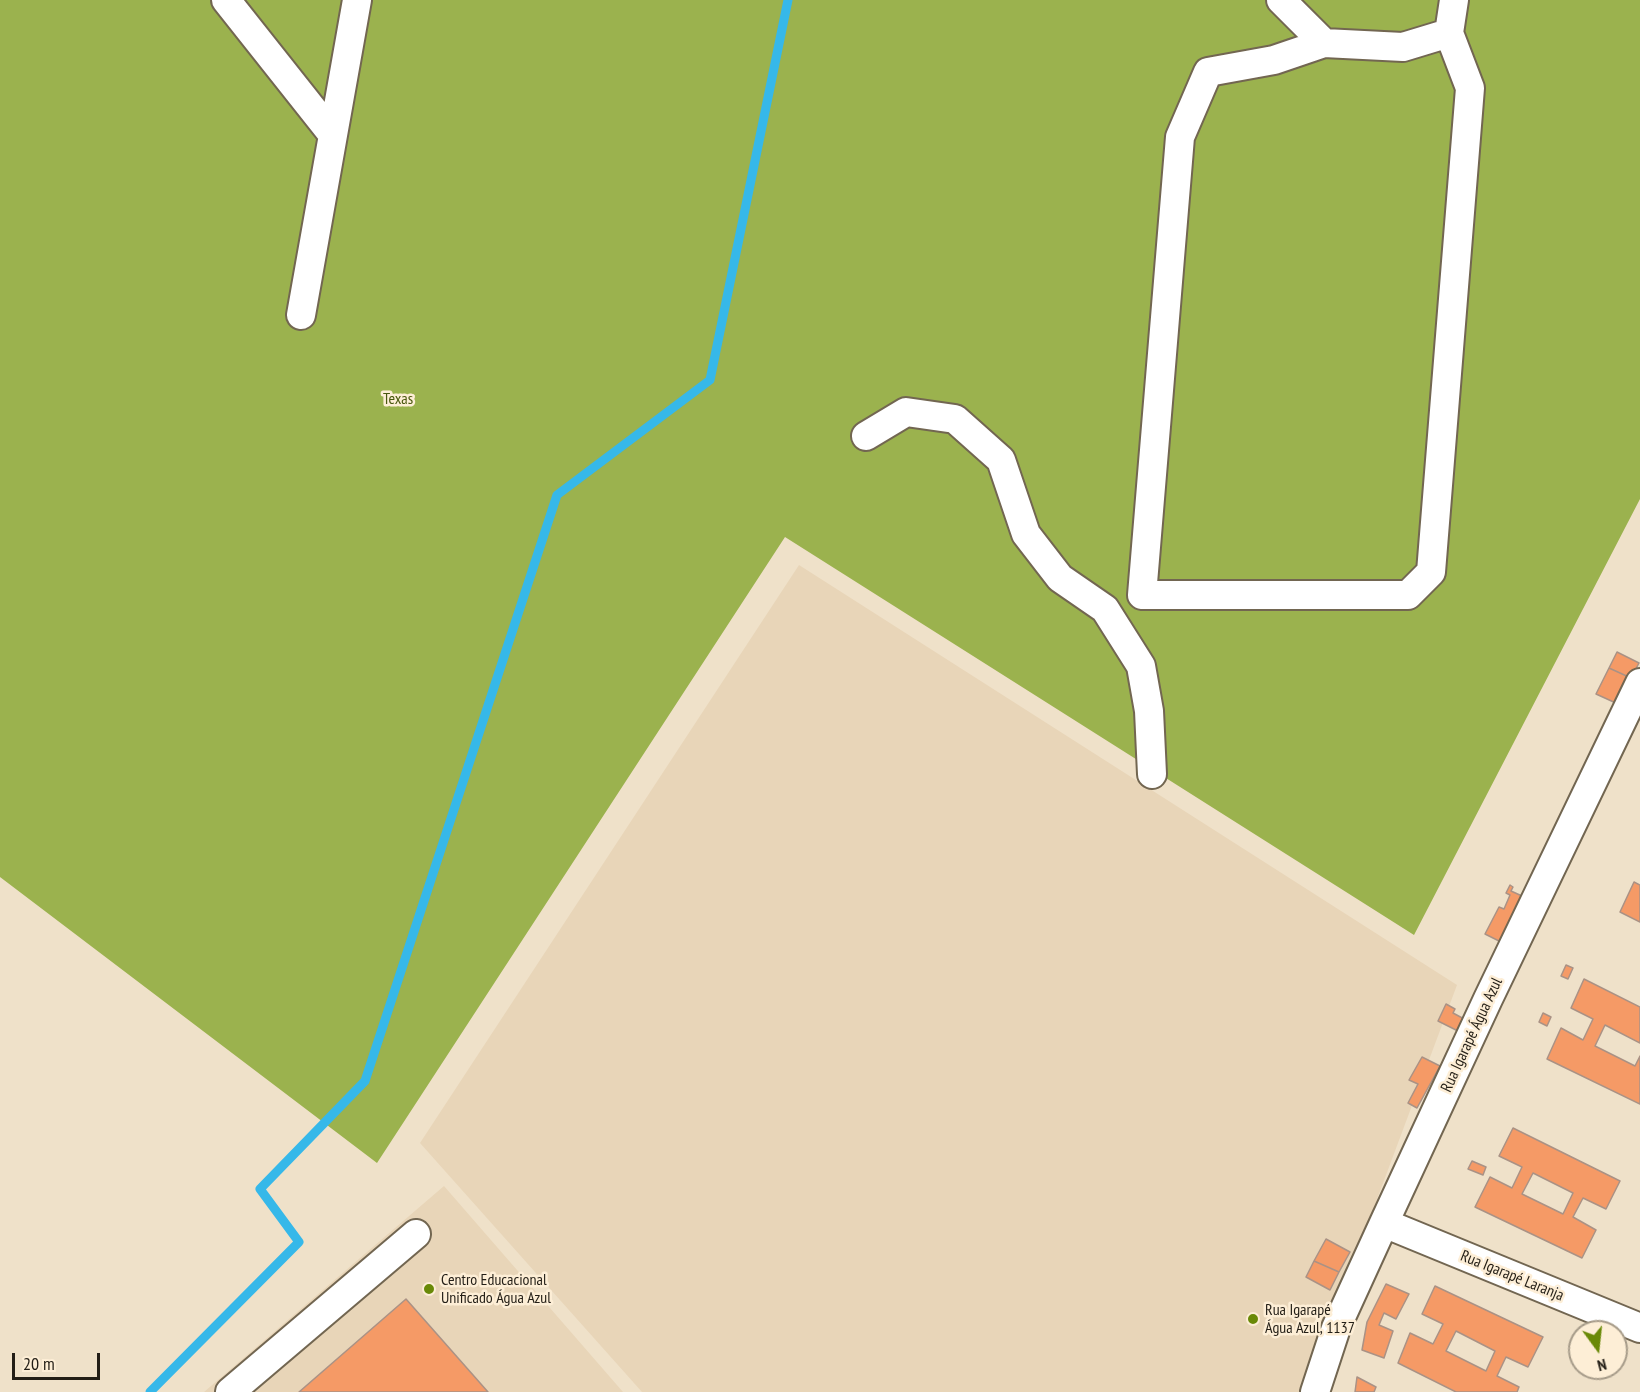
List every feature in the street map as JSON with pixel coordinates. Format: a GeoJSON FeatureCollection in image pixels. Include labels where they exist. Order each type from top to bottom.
{"type":"FeatureCollection","features":[{"type":"Feature","properties":{"kind":"street"},"geometry":{"type":"LineString","coordinates":[[226,0],[333,135]]}},
{"type":"Feature","properties":{"kind":"street"},"geometry":{"type":"LineString","coordinates":[[301,315],[357,0]]}},
{"type":"Feature","properties":{"kind":"street"},"geometry":{"type":"LineString","coordinates":[[1281,0],[1324,43]]}},
{"type":"Feature","properties":{"kind":"street"},"geometry":{"type":"LineString","coordinates":[[1104,609],[1142,596],[1408,595],[1431,572],[1470,88],[1449,33],[1454,0]]}},
{"type":"Feature","properties":{"kind":"street"},"geometry":{"type":"LineString","coordinates":[[1142,596],[1180,137],[1208,72],[1274,60],[1324,43],[1403,47],[1449,33]]}},
{"type":"Feature","properties":{"kind":"street"},"geometry":{"type":"LineString","coordinates":[[866,436],[906,412],[955,418],[1001,460],[1026,534],[1060,578],[1104,609],[1141,666],[1149,711],[1152,774]]}},
{"type":"Feature","properties":{"kind":"street","name":"Rua Igarapé Água Azul"},"geometry":{"type":"LineString","coordinates":[[1315,1392],[1336,1328],[1384,1223],[1493,988],[1640,683]]}},
{"type":"Feature","properties":{"kind":"street","name":"Rua Igarapé Laranja"},"geometry":{"type":"LineString","coordinates":[[1384,1223],[1640,1328]]}},
{"type":"Feature","properties":{"kind":"street"},"geometry":{"type":"LineString","coordinates":[[230,1392],[416,1234]]}},
{"type":"Feature","properties":{"kind":"shaded area"},"geometry":{"type":"Polygon","coordinates":[[[799,565],[1457,985],[1305,1392],[642,1392],[420,1143],[799,565]]]}},
{"type":"Feature","properties":{"kind":"shaded area","name":"Centro Educacional Unificado Água Azul"},"geometry":{"type":"Polygon","coordinates":[[[444,1186],[623,1392],[204,1392],[444,1186]]]}},
{"type":"Feature","properties":{"kind":"green space","name":"Texas"},"geometry":{"type":"Polygon","coordinates":[[[0,0],[1640,0],[1640,499],[1414,935],[785,537],[377,1163],[0,877],[0,0]]]}},
{"type":"Feature","properties":{"kind":"building"},"geometry":{"type":"Polygon","coordinates":[[[1617,652],[1639,663],[1631,678],[1609,668],[1617,652]]]}},
{"type":"Feature","properties":{"kind":"building"},"geometry":{"type":"Polygon","coordinates":[[[1609,668],[1631,678],[1618,704],[1596,694],[1609,668]]]}},
{"type":"Feature","properties":{"kind":"building"},"geometry":{"type":"Polygon","coordinates":[[[1634,882],[1640,885],[1640,922],[1620,912],[1634,882]]]}},
{"type":"Feature","properties":{"kind":"building"},"geometry":{"type":"Polygon","coordinates":[[[1510,885],[1513,887],[1511,891],[1522,896],[1513,915],[1518,917],[1505,944],[1485,934],[1499,907],[1504,909],[1510,895],[1506,893],[1510,885]]]}},
{"type":"Feature","properties":{"kind":"building"},"geometry":{"type":"Polygon","coordinates":[[[1566,965],[1573,968],[1568,979],[1561,976],[1566,965]]]}},
{"type":"Feature","properties":{"kind":"building"},"geometry":{"type":"Polygon","coordinates":[[[1584,979],[1640,1007],[1640,1043],[1605,1025],[1595,1046],[1635,1066],[1640,1056],[1640,1104],[1547,1059],[1561,1028],[1583,1040],[1593,1019],[1571,1008],[1584,979]]]}},
{"type":"Feature","properties":{"kind":"building"},"geometry":{"type":"Polygon","coordinates":[[[1446,1004],[1455,1009],[1453,1013],[1466,1020],[1460,1032],[1438,1021],[1446,1004]]]}},
{"type":"Feature","properties":{"kind":"building"},"geometry":{"type":"Polygon","coordinates":[[[1543,1013],[1551,1017],[1547,1026],[1539,1022],[1543,1013]]]}},
{"type":"Feature","properties":{"kind":"building"},"geometry":{"type":"Polygon","coordinates":[[[1422,1057],[1440,1066],[1417,1108],[1408,1103],[1418,1084],[1409,1080],[1422,1057]]]}},
{"type":"Feature","properties":{"kind":"building"},"geometry":{"type":"Polygon","coordinates":[[[1513,1128],[1620,1181],[1606,1209],[1583,1198],[1573,1217],[1596,1230],[1582,1258],[1475,1207],[1490,1177],[1512,1188],[1522,1167],[1499,1156],[1513,1128]],[[1533,1173],[1522,1194],[1563,1214],[1573,1193],[1533,1173]]]}},
{"type":"Feature","properties":{"kind":"building"},"geometry":{"type":"Polygon","coordinates":[[[1472,1161],[1486,1167],[1483,1175],[1468,1169],[1472,1161]]]}},
{"type":"Feature","properties":{"kind":"building"},"geometry":{"type":"Polygon","coordinates":[[[1326,1239],[1350,1252],[1339,1272],[1314,1261],[1326,1239]]]}},
{"type":"Feature","properties":{"kind":"building"},"geometry":{"type":"Polygon","coordinates":[[[1314,1261],[1339,1272],[1330,1290],[1306,1277],[1314,1261]]]}},
{"type":"Feature","properties":{"kind":"building"},"geometry":{"type":"Polygon","coordinates":[[[1386,1284],[1409,1294],[1396,1319],[1384,1313],[1379,1325],[1393,1331],[1384,1358],[1362,1350],[1367,1322],[1386,1284]]]}},
{"type":"Feature","properties":{"kind":"building"},"geometry":{"type":"Polygon","coordinates":[[[1435,1286],[1543,1337],[1528,1367],[1506,1357],[1497,1376],[1519,1387],[1517,1392],[1456,1392],[1398,1363],[1410,1333],[1433,1344],[1443,1324],[1422,1314],[1435,1286]],[[1456,1331],[1446,1351],[1486,1371],[1495,1351],[1456,1331]]]}},
{"type":"Feature","properties":{"kind":"building"},"geometry":{"type":"Polygon","coordinates":[[[406,1299],[488,1392],[299,1392],[406,1299]]]}},
{"type":"Feature","properties":{"kind":"building"},"geometry":{"type":"Polygon","coordinates":[[[1357,1377],[1376,1387],[1374,1392],[1355,1392],[1357,1377]]]}},
{"type":"Feature","properties":{"kind":"waterway"},"geometry":{"type":"LineString","coordinates":[[150,1392],[299,1242],[260,1189],[365,1081],[557,495],[710,380],[788,0]]}},
{"type":"Feature","properties":{"kind":"place","name":"Centro Educacional Unificado Água Azul"},"geometry":{"type":"Point","coordinates":[429,1289]}},
{"type":"Feature","properties":{"kind":"place","name":"Rua Igarapé Água Azul, 1137"},"geometry":{"type":"Point","coordinates":[1253,1319]}}]}
